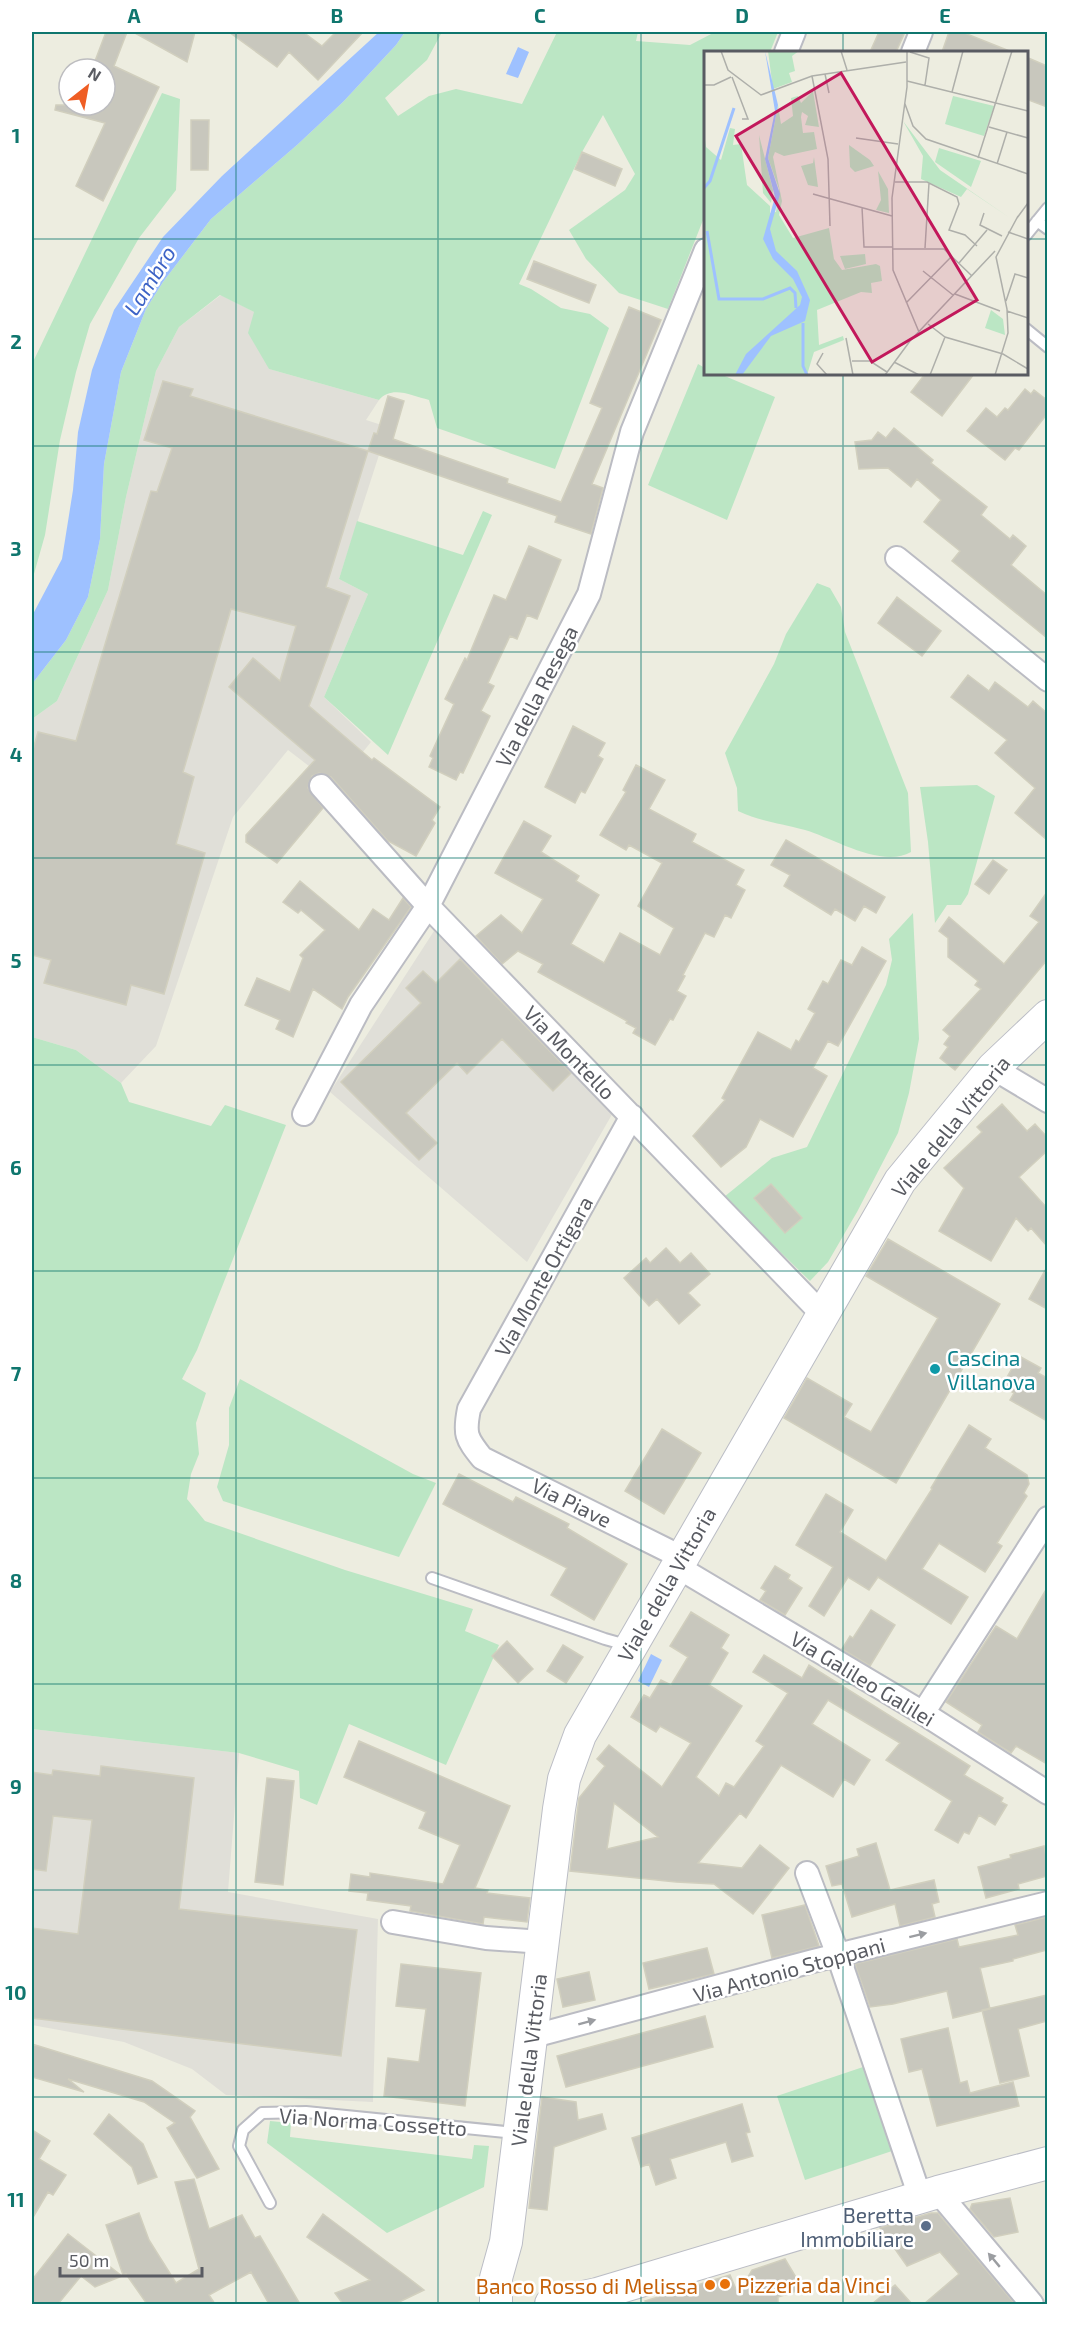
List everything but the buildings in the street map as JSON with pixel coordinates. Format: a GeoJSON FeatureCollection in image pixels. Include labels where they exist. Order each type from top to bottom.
{"type":"FeatureCollection","features":[{"type":"Feature","properties":{"kind":"street"},"geometry":{"type":"LineString","coordinates":[[786,51],[794,32]]}},
{"type":"Feature","properties":{"kind":"street"},"geometry":{"type":"LineString","coordinates":[[913,51],[921,32]]}},
{"type":"Feature","properties":{"kind":"street","name":"Via della Resega"},"geometry":{"type":"LineString","coordinates":[[304,1114],[361,1005],[428,906],[589,594],[632,432],[704,259]]}},
{"type":"Feature","properties":{"kind":"street"},"geometry":{"type":"LineString","coordinates":[[897,558],[1047,680]]}},
{"type":"Feature","properties":{"kind":"street","name":"Via Montello"},"geometry":{"type":"LineString","coordinates":[[321,786],[428,906],[823,1315]]}},
{"type":"Feature","properties":{"kind":"street","name":"Viale della Vittoria"},"geometry":{"type":"LineString","coordinates":[[496,2304],[496,2278],[506,2242],[559,1809],[566,1771],[580,1735],[900,1181],[993,1068],[1047,1016]]}},
{"type":"Feature","properties":{"kind":"street"},"geometry":{"type":"LineString","coordinates":[[993,1068],[1047,1101]]}},
{"type":"Feature","properties":{"kind":"street","name":"Via Monte Ortigara"},"geometry":{"type":"LineString","coordinates":[[468,1440],[465,1428],[469,1409],[632,1116]]}},
{"type":"Feature","properties":{"kind":"street","name":"Via Piave"},"geometry":{"type":"LineString","coordinates":[[468,1440],[482,1458],[679,1562]]}},
{"type":"Feature","properties":{"kind":"street"},"geometry":{"type":"LineString","coordinates":[[922,1713],[1047,1518]]}},
{"type":"Feature","properties":{"kind":"street","name":"Via Galileo Galilei"},"geometry":{"type":"LineString","coordinates":[[679,1562],[922,1713],[1047,1794]]}},
{"type":"Feature","properties":{"kind":"street"},"geometry":{"type":"LineString","coordinates":[[807,1873],[929,2194],[1032,2304]]}},
{"type":"Feature","properties":{"kind":"street","name":"Via Antonio Stoppani"},"geometry":{"type":"LineString","coordinates":[[530,2037],[838,1955],[1047,1903]]}},
{"type":"Feature","properties":{"kind":"street"},"geometry":{"type":"LineString","coordinates":[[393,1922],[486,1938],[542,1942]]}},
{"type":"Feature","properties":{"kind":"street"},"geometry":{"type":"LineString","coordinates":[[551,2304],[599,2299],[929,2194],[1047,2163]]}},
{"type":"Feature","properties":{"kind":"street","name":"Viale della Vittoria"},"geometry":{"type":"LineString","coordinates":[[506,2242],[519,2304]]}},
{"type":"Feature","properties":{"kind":"lane"},"geometry":{"type":"LineString","coordinates":[[1028,232],[1047,208]]}},
{"type":"Feature","properties":{"kind":"lane"},"geometry":{"type":"LineString","coordinates":[[1037,221],[1047,229]]}},
{"type":"Feature","properties":{"kind":"lane"},"geometry":{"type":"LineString","coordinates":[[1028,331],[1047,347]]}},
{"type":"Feature","properties":{"kind":"lane"},"geometry":{"type":"LineString","coordinates":[[432,1578],[630,1646]]}},
{"type":"Feature","properties":{"kind":"lane","name":"Via Norma Cossetto"},"geometry":{"type":"LineString","coordinates":[[270,2203],[239,2146],[243,2130],[262,2113],[306,2112],[519,2133]]}},
{"type":"Feature","properties":{"kind":"shaded area"},"geometry":{"type":"Polygon","coordinates":[[[221,295],[254,312],[269,369],[379,400],[366,420],[388,427],[339,579],[368,594],[324,697],[371,742],[335,786],[288,750],[233,817],[156,1046],[121,1083],[76,1050],[32,1037],[32,719],[57,701],[108,590],[126,497],[156,371],[179,327],[221,295]]]}},
{"type":"Feature","properties":{"kind":"shaded area"},"geometry":{"type":"Polygon","coordinates":[[[434,931],[614,1111],[527,1262],[330,1092],[434,931]]]}},
{"type":"Feature","properties":{"kind":"shaded area"},"geometry":{"type":"Polygon","coordinates":[[[32,1729],[239,1753],[228,1892],[378,1919],[373,2102],[226,2095],[192,2069],[124,2042],[32,2025],[32,1729]]]}},
{"type":"Feature","properties":{"kind":"green space"},"geometry":{"type":"Polygon","coordinates":[[[405,32],[442,32],[427,60],[385,98],[398,116],[429,96],[456,89],[522,104],[557,32],[638,32],[636,41],[690,45],[715,32],[778,32],[770,51],[704,51],[704,218],[668,309],[619,293],[586,259],[569,230],[625,190],[635,174],[603,115],[582,152],[519,284],[561,308],[590,314],[609,328],[555,469],[437,428],[429,400],[396,392],[379,400],[269,369],[248,333],[254,312],[220,295],[179,327],[156,371],[126,497],[108,590],[57,701],[32,719],[32,684],[66,640],[88,597],[100,539],[104,464],[121,372],[146,309],[163,282],[211,219],[343,102],[396,45],[405,32]]]}},
{"type":"Feature","properties":{"kind":"green space"},"geometry":{"type":"Polygon","coordinates":[[[162,93],[180,99],[176,190],[139,238],[90,324],[60,440],[45,535],[32,581],[32,364],[162,93]]]}},
{"type":"Feature","properties":{"kind":"green space"},"geometry":{"type":"Polygon","coordinates":[[[698,364],[704,367],[704,375],[722,375],[775,397],[727,520],[648,485],[698,364]]]}},
{"type":"Feature","properties":{"kind":"green space"},"geometry":{"type":"Polygon","coordinates":[[[483,511],[492,515],[388,755],[324,697],[368,594],[339,579],[357,521],[463,555],[483,511]]]}},
{"type":"Feature","properties":{"kind":"green space"},"geometry":{"type":"Polygon","coordinates":[[[817,583],[830,588],[841,607],[845,632],[908,793],[911,852],[899,856],[872,855],[805,830],[763,820],[738,811],[737,788],[725,753],[774,664],[786,634],[817,583]]]}},
{"type":"Feature","properties":{"kind":"green space"},"geometry":{"type":"Polygon","coordinates":[[[977,785],[995,796],[968,894],[961,905],[947,905],[935,923],[928,842],[920,787],[977,785]]]}},
{"type":"Feature","properties":{"kind":"green space"},"geometry":{"type":"Polygon","coordinates":[[[913,913],[919,1039],[909,1093],[898,1133],[828,1262],[810,1281],[724,1197],[772,1158],[807,1147],[886,985],[892,960],[889,939],[913,913]]]}},
{"type":"Feature","properties":{"kind":"green space"},"geometry":{"type":"Polygon","coordinates":[[[32,1037],[76,1050],[121,1083],[129,1102],[211,1126],[225,1105],[286,1125],[197,1350],[182,1379],[206,1393],[196,1423],[199,1454],[191,1474],[187,1499],[205,1521],[345,1570],[473,1609],[465,1631],[499,1645],[446,1765],[349,1724],[317,1805],[300,1798],[299,1771],[239,1753],[32,1729],[32,1037]]]}},
{"type":"Feature","properties":{"kind":"green space"},"geometry":{"type":"Polygon","coordinates":[[[240,1379],[413,1474],[436,1483],[399,1557],[223,1501],[217,1487],[229,1445],[229,1408],[240,1379]]]}},
{"type":"Feature","properties":{"kind":"green space"},"geometry":{"type":"Polygon","coordinates":[[[866,2066],[895,2150],[805,2180],[777,2096],[866,2066]]]}},
{"type":"Feature","properties":{"kind":"green space"},"geometry":{"type":"Polygon","coordinates":[[[270,2121],[291,2123],[290,2137],[472,2159],[474,2145],[489,2146],[484,2187],[387,2233],[267,2143],[270,2121]]]}},
{"type":"Feature","properties":{"kind":"water","name":"Lambro"},"geometry":{"type":"Polygon","coordinates":[[[379,32],[405,32],[396,45],[343,102],[211,219],[163,282],[146,309],[121,372],[104,464],[100,539],[88,597],[66,640],[32,684],[32,616],[62,559],[73,490],[78,432],[92,370],[114,310],[163,237],[222,176],[379,32]]]}},
{"type":"Feature","properties":{"kind":"water"},"geometry":{"type":"Polygon","coordinates":[[[518,47],[529,52],[518,78],[506,74],[518,47]]]}},
{"type":"Feature","properties":{"kind":"water"},"geometry":{"type":"Polygon","coordinates":[[[651,1654],[662,1660],[649,1687],[638,1681],[651,1654]]]}},
{"type":"Feature","properties":{"kind":"place","name":"Cascina Villanova"},"geometry":{"type":"Point","coordinates":[935,1369]}},
{"type":"Feature","properties":{"kind":"place","name":"Beretta Immobiliare"},"geometry":{"type":"Point","coordinates":[926,2226]}},
{"type":"Feature","properties":{"kind":"place","name":"Pizzeria da Vinci"},"geometry":{"type":"Point","coordinates":[725,2284]}},
{"type":"Feature","properties":{"kind":"place","name":"Banco Rosso di Melissa"},"geometry":{"type":"Point","coordinates":[710,2285]}}]}
